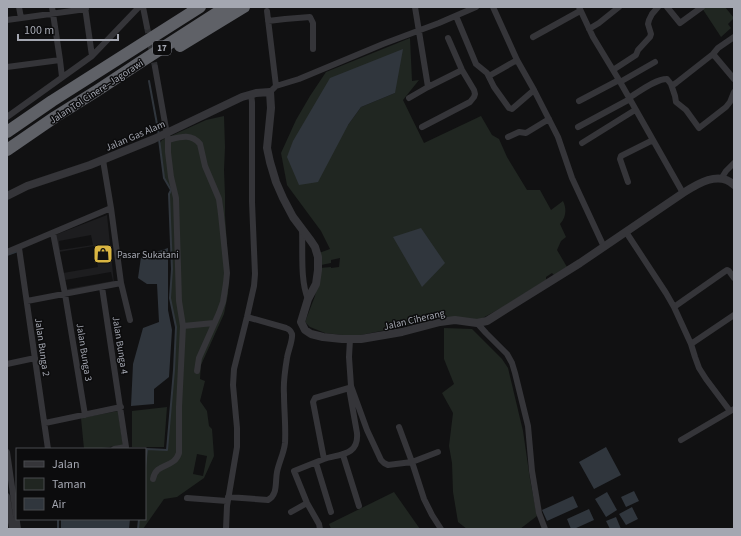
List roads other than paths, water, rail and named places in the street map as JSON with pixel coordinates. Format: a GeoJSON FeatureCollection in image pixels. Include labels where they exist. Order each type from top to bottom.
{"type":"FeatureCollection","features":[{"type":"Feature","properties":{"kind":"highway"},"geometry":{"type":"LineString","coordinates":[[131,51],[188,7]]}},
{"type":"Feature","properties":{"kind":"highway","name":"17"},"geometry":{"type":"LineString","coordinates":[[131,51],[200,7]]}},
{"type":"Feature","properties":{"kind":"highway","name":"Jalan Tol Cinere–Jagorawi"},"geometry":{"type":"LineString","coordinates":[[7,150],[55,117],[226,7]]}},
{"type":"Feature","properties":{"kind":"highway"},"geometry":{"type":"LineString","coordinates":[[98,90],[139,71],[244,7]]}},
{"type":"Feature","properties":{"kind":"highway","name":"Jalan Tol Cinere–Jagorawi"},"geometry":{"type":"LineString","coordinates":[[7,132],[52,101],[131,51]]}},
{"type":"Feature","properties":{"kind":"street"},"geometry":{"type":"LineString","coordinates":[[19,7],[21,18]]}},
{"type":"Feature","properties":{"kind":"street"},"geometry":{"type":"LineString","coordinates":[[7,117],[92,56],[139,7]]}},
{"type":"Feature","properties":{"kind":"street"},"geometry":{"type":"LineString","coordinates":[[143,7],[147,27]]}},
{"type":"Feature","properties":{"kind":"street"},"geometry":{"type":"LineString","coordinates":[[415,7],[428,87]]}},
{"type":"Feature","properties":{"kind":"street"},"geometry":{"type":"LineString","coordinates":[[273,89],[476,7]]}},
{"type":"Feature","properties":{"kind":"street"},"geometry":{"type":"LineString","coordinates":[[493,7],[516,60],[534,90],[558,137],[572,178],[604,247]]}},
{"type":"Feature","properties":{"kind":"street"},"geometry":{"type":"LineString","coordinates":[[589,29],[619,7]]}},
{"type":"Feature","properties":{"kind":"street"},"geometry":{"type":"LineString","coordinates":[[612,70],[636,55],[638,50],[650,38],[651,32],[648,24],[649,20],[658,7]]}},
{"type":"Feature","properties":{"kind":"street"},"geometry":{"type":"LineString","coordinates":[[667,7],[680,23],[702,7]]}},
{"type":"Feature","properties":{"kind":"street"},"geometry":{"type":"LineString","coordinates":[[7,20],[52,10],[86,8],[92,56]]}},
{"type":"Feature","properties":{"kind":"street"},"geometry":{"type":"LineString","coordinates":[[533,37],[580,9],[589,29],[683,193]]}},
{"type":"Feature","properties":{"kind":"street"},"geometry":{"type":"LineString","coordinates":[[52,10],[62,77]]}},
{"type":"Feature","properties":{"kind":"street"},"geometry":{"type":"LineString","coordinates":[[267,11],[273,89],[268,154],[280,192],[294,217],[311,241],[318,257],[316,284],[308,299]]}},
{"type":"Feature","properties":{"kind":"street"},"geometry":{"type":"LineString","coordinates":[[456,16],[476,64],[486,71],[506,106],[512,109],[534,90]]}},
{"type":"Feature","properties":{"kind":"street"},"geometry":{"type":"LineString","coordinates":[[268,21],[310,17],[313,23],[313,49]]}},
{"type":"Feature","properties":{"kind":"street"},"geometry":{"type":"LineString","coordinates":[[671,84],[673,85],[676,83],[714,54],[718,48],[734,37]]}},
{"type":"Feature","properties":{"kind":"street"},"geometry":{"type":"LineString","coordinates":[[422,128],[472,100],[475,94],[462,70],[448,38]]}},
{"type":"Feature","properties":{"kind":"street"},"geometry":{"type":"LineString","coordinates":[[714,54],[734,79]]}},
{"type":"Feature","properties":{"kind":"street"},"geometry":{"type":"LineString","coordinates":[[7,68],[60,60]]}},
{"type":"Feature","properties":{"kind":"street"},"geometry":{"type":"LineString","coordinates":[[489,76],[516,60]]}},
{"type":"Feature","properties":{"kind":"street"},"geometry":{"type":"LineString","coordinates":[[579,101],[655,62]]}},
{"type":"Feature","properties":{"kind":"street"},"geometry":{"type":"LineString","coordinates":[[153,479],[154,474],[157,471],[163,466],[173,463],[178,458],[179,453],[179,407],[183,326],[179,301],[176,198],[168,152],[162,137],[155,67]]}},
{"type":"Feature","properties":{"kind":"street"},"geometry":{"type":"LineString","coordinates":[[409,98],[462,70]]}},
{"type":"Feature","properties":{"kind":"street"},"geometry":{"type":"LineString","coordinates":[[578,127],[629,99],[652,83],[660,80],[667,79],[671,84],[676,102],[686,110],[699,128],[730,102],[734,92]]}},
{"type":"Feature","properties":{"kind":"street","name":"Jalan Gas Alam"},"geometry":{"type":"LineString","coordinates":[[7,196],[27,186],[103,160],[162,137],[225,105],[251,94],[273,89]]}},
{"type":"Feature","properties":{"kind":"street"},"geometry":{"type":"LineString","coordinates":[[226,529],[228,499],[237,447],[233,376],[247,317],[255,274],[252,202],[251,94]]}},
{"type":"Feature","properties":{"kind":"street"},"geometry":{"type":"LineString","coordinates":[[582,143],[635,110]]}},
{"type":"Feature","properties":{"kind":"street"},"geometry":{"type":"LineString","coordinates":[[508,137],[519,132],[526,132],[549,119]]}},
{"type":"Feature","properties":{"kind":"street"},"geometry":{"type":"LineString","coordinates":[[162,137],[184,136],[198,141],[205,166],[219,199],[227,278],[223,302],[199,358],[197,371]]}},
{"type":"Feature","properties":{"kind":"street"},"geometry":{"type":"LineString","coordinates":[[628,182],[620,159],[621,156],[653,140]]}},
{"type":"Feature","properties":{"kind":"street"},"geometry":{"type":"LineString","coordinates":[[103,160],[121,283],[130,320]]}},
{"type":"Feature","properties":{"kind":"street"},"geometry":{"type":"LineString","coordinates":[[734,163],[721,179],[729,181],[734,185]]}},
{"type":"Feature","properties":{"kind":"street","name":"Jalan Ciherang"},"geometry":{"type":"LineString","coordinates":[[302,228],[304,282],[305,292],[308,299],[302,322],[305,330],[316,336],[332,338],[350,339],[376,337],[444,321],[455,320],[478,323],[492,319],[580,263],[683,193],[708,180],[721,179]]}},
{"type":"Feature","properties":{"kind":"street"},"geometry":{"type":"LineString","coordinates":[[7,252],[111,208]]}},
{"type":"Feature","properties":{"kind":"street"},"geometry":{"type":"LineString","coordinates":[[626,232],[674,307],[691,344],[694,357],[699,368],[706,379],[732,410],[681,440]]}},
{"type":"Feature","properties":{"kind":"street","name":"Jalan Bunga 3"},"geometry":{"type":"LineString","coordinates":[[53,233],[85,414]]}},
{"type":"Feature","properties":{"kind":"street","name":"Jalan Bunga 2"},"geometry":{"type":"LineString","coordinates":[[19,248],[48,448]]}},
{"type":"Feature","properties":{"kind":"street"},"geometry":{"type":"LineString","coordinates":[[674,307],[727,270],[734,278]]}},
{"type":"Feature","properties":{"kind":"street"},"geometry":{"type":"LineString","coordinates":[[26,302],[121,283]]}},
{"type":"Feature","properties":{"kind":"street","name":"Jalan Bunga 4"},"geometry":{"type":"LineString","coordinates":[[102,287],[126,447],[120,448]]}},
{"type":"Feature","properties":{"kind":"street"},"geometry":{"type":"LineString","coordinates":[[691,344],[734,315]]}},
{"type":"Feature","properties":{"kind":"street"},"geometry":{"type":"LineString","coordinates":[[187,498],[268,500],[274,494],[276,488],[277,472],[283,456],[285,443],[284,380],[292,333],[286,328],[247,317]]}},
{"type":"Feature","properties":{"kind":"street"},"geometry":{"type":"LineString","coordinates":[[183,326],[214,323]]}},
{"type":"Feature","properties":{"kind":"street"},"geometry":{"type":"LineString","coordinates":[[478,323],[507,354],[515,372],[528,426],[533,477],[539,513],[544,529]]}},
{"type":"Feature","properties":{"kind":"street"},"geometry":{"type":"LineString","coordinates":[[320,529],[294,471],[324,459],[343,455],[350,451],[357,443],[358,438],[350,387],[350,339]]}},
{"type":"Feature","properties":{"kind":"street"},"geometry":{"type":"LineString","coordinates":[[7,364],[35,358]]}},
{"type":"Feature","properties":{"kind":"street"},"geometry":{"type":"LineString","coordinates":[[324,459],[313,402],[315,398],[350,387]]}},
{"type":"Feature","properties":{"kind":"street"},"geometry":{"type":"LineString","coordinates":[[350,387],[381,460],[388,465],[412,462],[438,452]]}},
{"type":"Feature","properties":{"kind":"street"},"geometry":{"type":"LineString","coordinates":[[45,423],[121,407]]}},
{"type":"Feature","properties":{"kind":"street"},"geometry":{"type":"LineString","coordinates":[[399,427],[424,499],[441,529]]}},
{"type":"Feature","properties":{"kind":"street"},"geometry":{"type":"LineString","coordinates":[[7,452],[10,493],[18,529]]}},
{"type":"Feature","properties":{"kind":"street"},"geometry":{"type":"LineString","coordinates":[[343,455],[359,506]]}},
{"type":"Feature","properties":{"kind":"street"},"geometry":{"type":"LineString","coordinates":[[316,463],[331,512]]}},
{"type":"Feature","properties":{"kind":"street"},"geometry":{"type":"LineString","coordinates":[[7,496],[12,529]]}},
{"type":"Feature","properties":{"kind":"street"},"geometry":{"type":"LineString","coordinates":[[291,512],[307,502]]}},
{"type":"Feature","properties":{"kind":"water"},"geometry":{"type":"Polygon","coordinates":[[[403,49],[395,93],[361,107],[348,125],[318,182],[299,185],[287,157],[293,141],[330,78],[403,49]]]}},
{"type":"Feature","properties":{"kind":"water"},"geometry":{"type":"Polygon","coordinates":[[[421,228],[445,263],[422,287],[393,237],[421,228]]]}},
{"type":"Feature","properties":{"kind":"water"},"geometry":{"type":"Polygon","coordinates":[[[168,248],[168,310],[172,330],[169,377],[154,389],[154,404],[131,406],[133,364],[143,328],[159,322],[157,284],[147,284],[138,278],[141,257],[168,248]]]}},
{"type":"Feature","properties":{"kind":"water"},"geometry":{"type":"Polygon","coordinates":[[[606,447],[621,475],[594,489],[579,462],[606,447]]]}},
{"type":"Feature","properties":{"kind":"water"},"geometry":{"type":"Polygon","coordinates":[[[634,491],[639,501],[626,507],[621,497],[634,491]]]}},
{"type":"Feature","properties":{"kind":"water"},"geometry":{"type":"Polygon","coordinates":[[[607,492],[617,510],[606,517],[595,499],[607,492]]]}},
{"type":"Feature","properties":{"kind":"water"},"geometry":{"type":"Polygon","coordinates":[[[573,496],[578,507],[547,521],[542,510],[573,496]]]}},
{"type":"Feature","properties":{"kind":"water"},"geometry":{"type":"Polygon","coordinates":[[[632,507],[638,519],[626,525],[619,514],[632,507]]]}},
{"type":"Feature","properties":{"kind":"water"},"geometry":{"type":"Polygon","coordinates":[[[589,509],[594,520],[571,529],[567,519],[589,509]]]}},
{"type":"Feature","properties":{"kind":"water"},"geometry":{"type":"Polygon","coordinates":[[[616,517],[621,529],[610,529],[606,521],[616,517]]]}},
{"type":"Feature","properties":{"kind":"water"},"geometry":{"type":"Polygon","coordinates":[[[61,520],[130,520],[129,529],[61,529],[61,520]]]}},
{"type":"Feature","properties":{"kind":"waterway"},"geometry":{"type":"LineString","coordinates":[[149,81],[159,135]]}},
{"type":"Feature","properties":{"kind":"waterway"},"geometry":{"type":"LineString","coordinates":[[146,458],[147,449],[167,450],[176,327],[170,298],[172,269],[169,194],[171,190],[164,178],[159,139]]}},
{"type":"Feature","properties":{"kind":"waterway"},"geometry":{"type":"LineString","coordinates":[[7,255],[18,251]]}},
{"type":"Feature","properties":{"kind":"waterway"},"geometry":{"type":"LineString","coordinates":[[58,520],[58,529]]}},
{"type":"Feature","properties":{"kind":"waterway"},"geometry":{"type":"LineString","coordinates":[[138,529],[139,520]]}},
{"type":"Feature","properties":{"kind":"tunnel"},"geometry":{"type":"LineString","coordinates":[[147,27],[155,67]]}},
{"type":"Feature","properties":{"kind":"place","name":"Pasar Sukatani"},"geometry":{"type":"Point","coordinates":[103,254]}}]}
